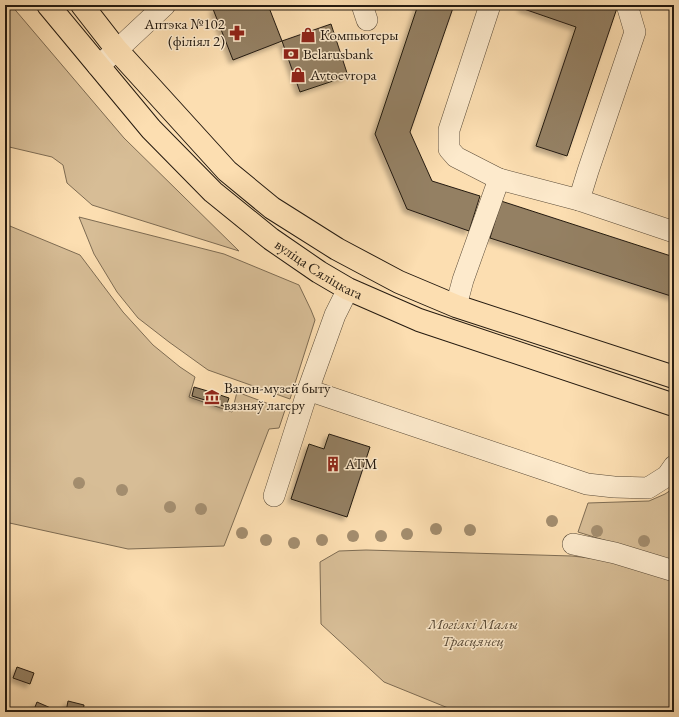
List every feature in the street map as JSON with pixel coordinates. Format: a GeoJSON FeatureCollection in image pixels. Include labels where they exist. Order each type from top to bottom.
{"type":"FeatureCollection","features":[{"type":"Feature","properties":{"kind":"main road","name":"вуліца Сяліцкага"},"geometry":{"type":"LineString","coordinates":[[48,5],[152,129],[213,192],[271,239],[318,272],[348,289],[419,320],[674,405]]}},
{"type":"Feature","properties":{"kind":"main road","name":"вуліца Сяліцкага"},"geometry":{"type":"LineString","coordinates":[[82,5],[117,50],[226,171],[272,208],[337,249],[399,282],[456,306],[674,377]]}},
{"type":"Feature","properties":{"kind":"street"},"geometry":{"type":"LineString","coordinates":[[98,66],[165,5]]}},
{"type":"Feature","properties":{"kind":"street"},"geometry":{"type":"LineString","coordinates":[[490,5],[449,130],[449,149],[456,157],[499,179],[579,200],[674,232]]}},
{"type":"Feature","properties":{"kind":"street"},"geometry":{"type":"LineString","coordinates":[[579,200],[635,32],[627,5]]}},
{"type":"Feature","properties":{"kind":"street"},"geometry":{"type":"LineString","coordinates":[[456,306],[463,280],[499,179]]}},
{"type":"Feature","properties":{"kind":"street"},"geometry":{"type":"LineString","coordinates":[[274,496],[308,390],[335,316],[348,289]]}},
{"type":"Feature","properties":{"kind":"street"},"geometry":{"type":"LineString","coordinates":[[308,390],[587,484],[614,487],[648,488],[667,476],[674,466]]}},
{"type":"Feature","properties":{"kind":"street"},"geometry":{"type":"LineString","coordinates":[[573,544],[615,553],[674,571]]}},
{"type":"Feature","properties":{"kind":"green space"},"geometry":{"type":"Polygon","coordinates":[[[5,5],[11,5],[124,138],[239,251],[92,205],[67,183],[63,165],[52,157],[5,146],[5,5]]]}},
{"type":"Feature","properties":{"kind":"green space"},"geometry":{"type":"Polygon","coordinates":[[[79,217],[224,254],[299,285],[315,320],[290,399],[208,370],[138,318],[117,292],[94,254],[79,217]]]}},
{"type":"Feature","properties":{"kind":"green space"},"geometry":{"type":"Polygon","coordinates":[[[5,224],[80,255],[123,312],[153,345],[195,377],[189,397],[232,412],[237,392],[285,410],[279,428],[269,429],[224,546],[128,549],[5,522],[5,224]]]}},
{"type":"Feature","properties":{"kind":"green space"},"geometry":{"type":"Polygon","coordinates":[[[674,488],[674,562],[578,532],[588,503],[649,501],[674,488]]]}},
{"type":"Feature","properties":{"kind":"green space","name":"Могілкі Малы Трасцянец"},"geometry":{"type":"Polygon","coordinates":[[[366,550],[572,556],[615,561],[674,581],[674,712],[458,712],[384,682],[321,624],[320,562],[339,551],[366,550]]]}},
{"type":"Feature","properties":{"kind":"building"},"geometry":{"type":"Polygon","coordinates":[[[225,5],[268,5],[282,41],[233,60],[213,9],[225,5]]]}},
{"type":"Feature","properties":{"kind":"building"},"geometry":{"type":"Polygon","coordinates":[[[418,5],[454,5],[410,132],[432,181],[480,196],[469,231],[407,209],[375,134],[418,5]]]}},
{"type":"Feature","properties":{"kind":"building"},"geometry":{"type":"Polygon","coordinates":[[[522,5],[608,5],[617,8],[567,156],[536,146],[576,27],[521,8],[522,5]]]}},
{"type":"Feature","properties":{"kind":"building"},"geometry":{"type":"Polygon","coordinates":[[[331,24],[348,76],[300,92],[282,41],[331,24]]]}},
{"type":"Feature","properties":{"kind":"building"},"geometry":{"type":"Polygon","coordinates":[[[501,201],[674,257],[674,297],[490,238],[501,201]]]}},
{"type":"Feature","properties":{"kind":"building","name":"Вагон-музей быту вязняў лагеру"},"geometry":{"type":"Polygon","coordinates":[[[194,387],[211,392],[210,395],[213,397],[214,393],[229,398],[226,407],[212,402],[213,400],[209,398],[208,401],[192,396],[194,387]]]}},
{"type":"Feature","properties":{"kind":"building","name":"АТМ"},"geometry":{"type":"Polygon","coordinates":[[[329,434],[370,447],[347,517],[291,499],[309,444],[324,449],[329,434]]]}},
{"type":"Feature","properties":{"kind":"building"},"geometry":{"type":"Polygon","coordinates":[[[17,667],[34,673],[30,684],[13,678],[17,667]]]}},
{"type":"Feature","properties":{"kind":"building"},"geometry":{"type":"Polygon","coordinates":[[[68,701],[84,705],[83,712],[66,712],[68,701]]]}},
{"type":"Feature","properties":{"kind":"building"},"geometry":{"type":"Polygon","coordinates":[[[37,702],[53,709],[52,712],[33,712],[37,702]]]}},
{"type":"Feature","properties":{"kind":"place","name":"Аптэка №102 (філіял 2)"},"geometry":{"type":"Point","coordinates":[237,33]}},
{"type":"Feature","properties":{"kind":"place","name":"Компьютеры"},"geometry":{"type":"Point","coordinates":[308,35]}},
{"type":"Feature","properties":{"kind":"place","name":"Belarusbank"},"geometry":{"type":"Point","coordinates":[291,54]}},
{"type":"Feature","properties":{"kind":"place","name":"Avtoevropa"},"geometry":{"type":"Point","coordinates":[298,75]}},
{"type":"Feature","properties":{"kind":"place","name":"Вагон-музей быту вязняў лагеру"},"geometry":{"type":"Point","coordinates":[212,397]}},
{"type":"Feature","properties":{"kind":"place","name":"АТМ"},"geometry":{"type":"Point","coordinates":[333,464]}}]}
